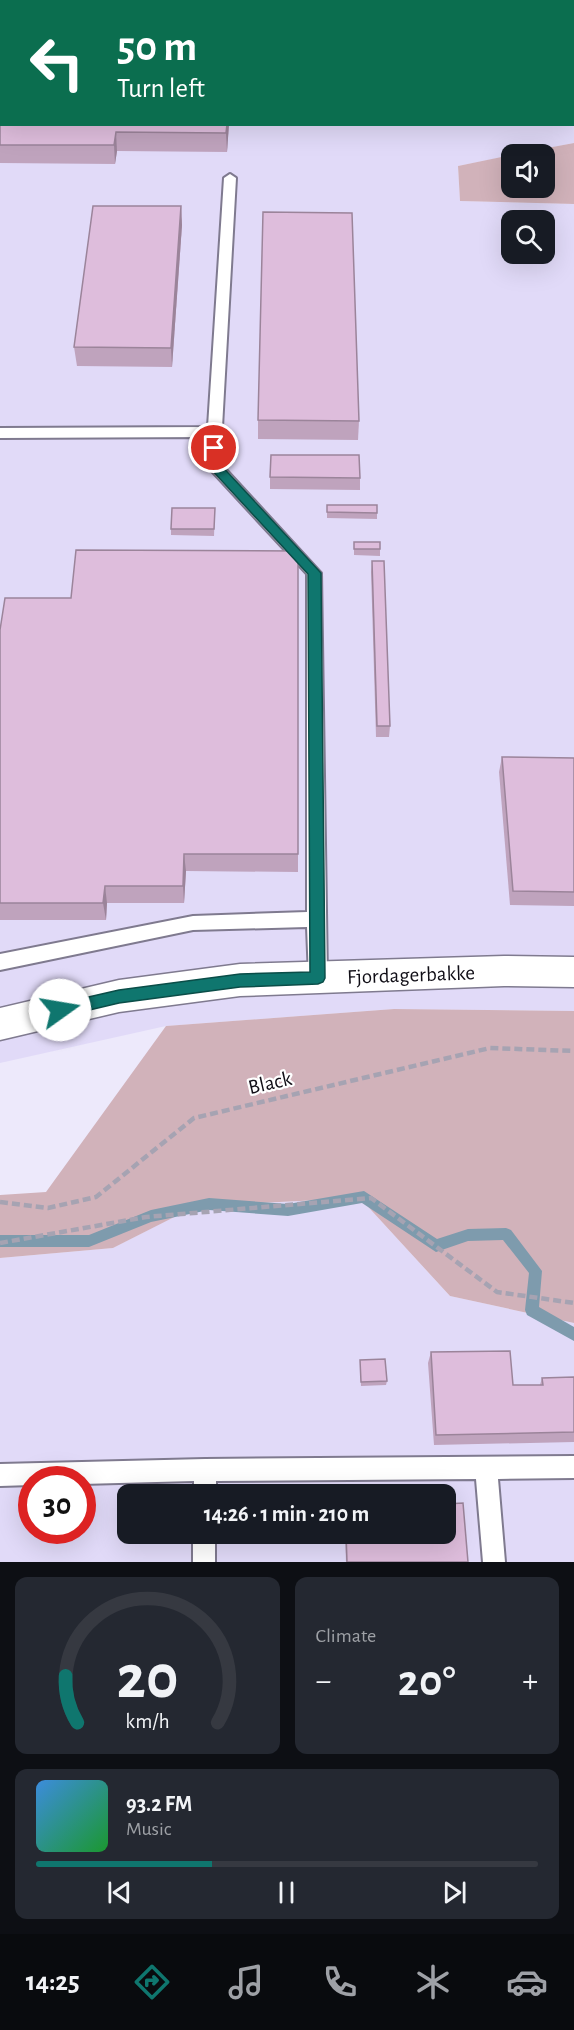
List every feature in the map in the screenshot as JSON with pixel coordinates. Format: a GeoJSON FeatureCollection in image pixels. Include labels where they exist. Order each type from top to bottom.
{"type":"FeatureCollection","features":[{"type":"Feature","properties":{"kind":"street","name":"Fjordagerbakke"},"geometry":{"type":"LineString","coordinates":[[0,1024],[119,996],[240,980],[504,971],[574,972]]}},
{"type":"Feature","properties":{"kind":"lane"},"geometry":{"type":"LineString","coordinates":[[230,178],[213,464],[314,573],[318,978]]}},
{"type":"Feature","properties":{"kind":"lane"},"geometry":{"type":"LineString","coordinates":[[0,433],[215,432]]}},
{"type":"Feature","properties":{"kind":"lane"},"geometry":{"type":"LineString","coordinates":[[0,962],[193,923],[316,919]]}},
{"type":"Feature","properties":{"kind":"lane"},"geometry":{"type":"LineString","coordinates":[[0,1475],[205,1470],[574,1467]]}},
{"type":"Feature","properties":{"kind":"lane"},"geometry":{"type":"LineString","coordinates":[[486,1468],[494,1562]]}},
{"type":"Feature","properties":{"kind":"lane"},"geometry":{"type":"LineString","coordinates":[[205,1470],[205,1484]]}},
{"type":"Feature","properties":{"kind":"lane"},"geometry":{"type":"LineString","coordinates":[[204,1544],[204,1562]]}},
{"type":"Feature","properties":{"kind":"path","name":"Black"},"geometry":{"type":"LineString","coordinates":[[0,1202],[48,1208],[96,1197],[194,1118],[490,1048],[574,1051]]}},
{"type":"Feature","properties":{"kind":"path"},"geometry":{"type":"LineString","coordinates":[[0,1243],[146,1217],[371,1198],[497,1292],[574,1303]]}},
{"type":"Feature","properties":{"kind":"shaded area"},"geometry":{"type":"Polygon","coordinates":[[[0,126],[574,126],[574,143],[555,147],[555,144],[501,144],[501,157],[458,166],[460,201],[574,204],[574,1011],[394,1009],[166,1026],[0,1063],[0,126]]]}},
{"type":"Feature","properties":{"kind":"shaded area"},"geometry":{"type":"Polygon","coordinates":[[[574,143],[574,204],[460,201],[458,166],[501,157],[501,198],[555,198],[555,147],[574,143]]]}},
{"type":"Feature","properties":{"kind":"shaded area"},"geometry":{"type":"Polygon","coordinates":[[[394,1009],[574,1011],[574,1323],[450,1296],[360,1198],[196,1206],[113,1248],[0,1258],[0,1195],[46,1192],[166,1026],[394,1009]]]}},
{"type":"Feature","properties":{"kind":"shaded area"},"geometry":{"type":"Polygon","coordinates":[[[360,1198],[450,1296],[574,1323],[574,1562],[0,1562],[0,1258],[113,1248],[195,1206],[360,1198]]]}},
{"type":"Feature","properties":{"kind":"building"},"geometry":{"type":"Polygon","coordinates":[[[0,126],[227,126],[226,133],[116,132],[114,145],[0,145],[0,126]]]}},
{"type":"Feature","properties":{"kind":"building"},"geometry":{"type":"Polygon","coordinates":[[[93,206],[181,206],[171,348],[74,347],[93,206]]]}},
{"type":"Feature","properties":{"kind":"building"},"geometry":{"type":"Polygon","coordinates":[[[263,212],[352,213],[359,421],[258,420],[263,212]]]}},
{"type":"Feature","properties":{"kind":"building"},"geometry":{"type":"Polygon","coordinates":[[[271,455],[359,455],[360,478],[270,477],[271,455]]]}},
{"type":"Feature","properties":{"kind":"building"},"geometry":{"type":"Polygon","coordinates":[[[327,505],[377,505],[377,513],[327,512],[327,505]]]}},
{"type":"Feature","properties":{"kind":"building"},"geometry":{"type":"Polygon","coordinates":[[[172,508],[215,508],[214,529],[171,529],[172,508]]]}},
{"type":"Feature","properties":{"kind":"building"},"geometry":{"type":"Polygon","coordinates":[[[354,542],[380,542],[380,549],[354,549],[354,542]]]}},
{"type":"Feature","properties":{"kind":"building"},"geometry":{"type":"Polygon","coordinates":[[[76,550],[298,551],[298,854],[184,854],[183,886],[105,886],[103,903],[0,903],[0,630],[5,598],[71,598],[76,550]]]}},
{"type":"Feature","properties":{"kind":"building"},"geometry":{"type":"Polygon","coordinates":[[[372,561],[384,561],[390,726],[377,726],[372,561]]]}},
{"type":"Feature","properties":{"kind":"building"},"geometry":{"type":"Polygon","coordinates":[[[502,757],[574,758],[574,892],[513,891],[502,757]]]}},
{"type":"Feature","properties":{"kind":"building"},"geometry":{"type":"Polygon","coordinates":[[[510,1351],[513,1385],[543,1385],[542,1378],[574,1377],[574,1432],[436,1435],[431,1352],[510,1351]]]}},
{"type":"Feature","properties":{"kind":"building"},"geometry":{"type":"Polygon","coordinates":[[[385,1359],[387,1381],[361,1382],[360,1360],[385,1359]]]}},
{"type":"Feature","properties":{"kind":"building"},"geometry":{"type":"Polygon","coordinates":[[[456,1503],[463,1503],[468,1562],[347,1562],[346,1544],[456,1544],[456,1503]]]}},
{"type":"Feature","properties":{"kind":"waterway"},"geometry":{"type":"LineString","coordinates":[[0,1241],[89,1241],[151,1216],[209,1204],[288,1210],[364,1197],[436,1246],[468,1235],[506,1234],[536,1271],[532,1310],[574,1334]]}},
{"type":"Feature","properties":{"kind":"route"},"geometry":{"type":"LineString","coordinates":[[60,1010],[119,996],[240,980],[318,978],[314,573],[213,464],[214,448]]}}]}
